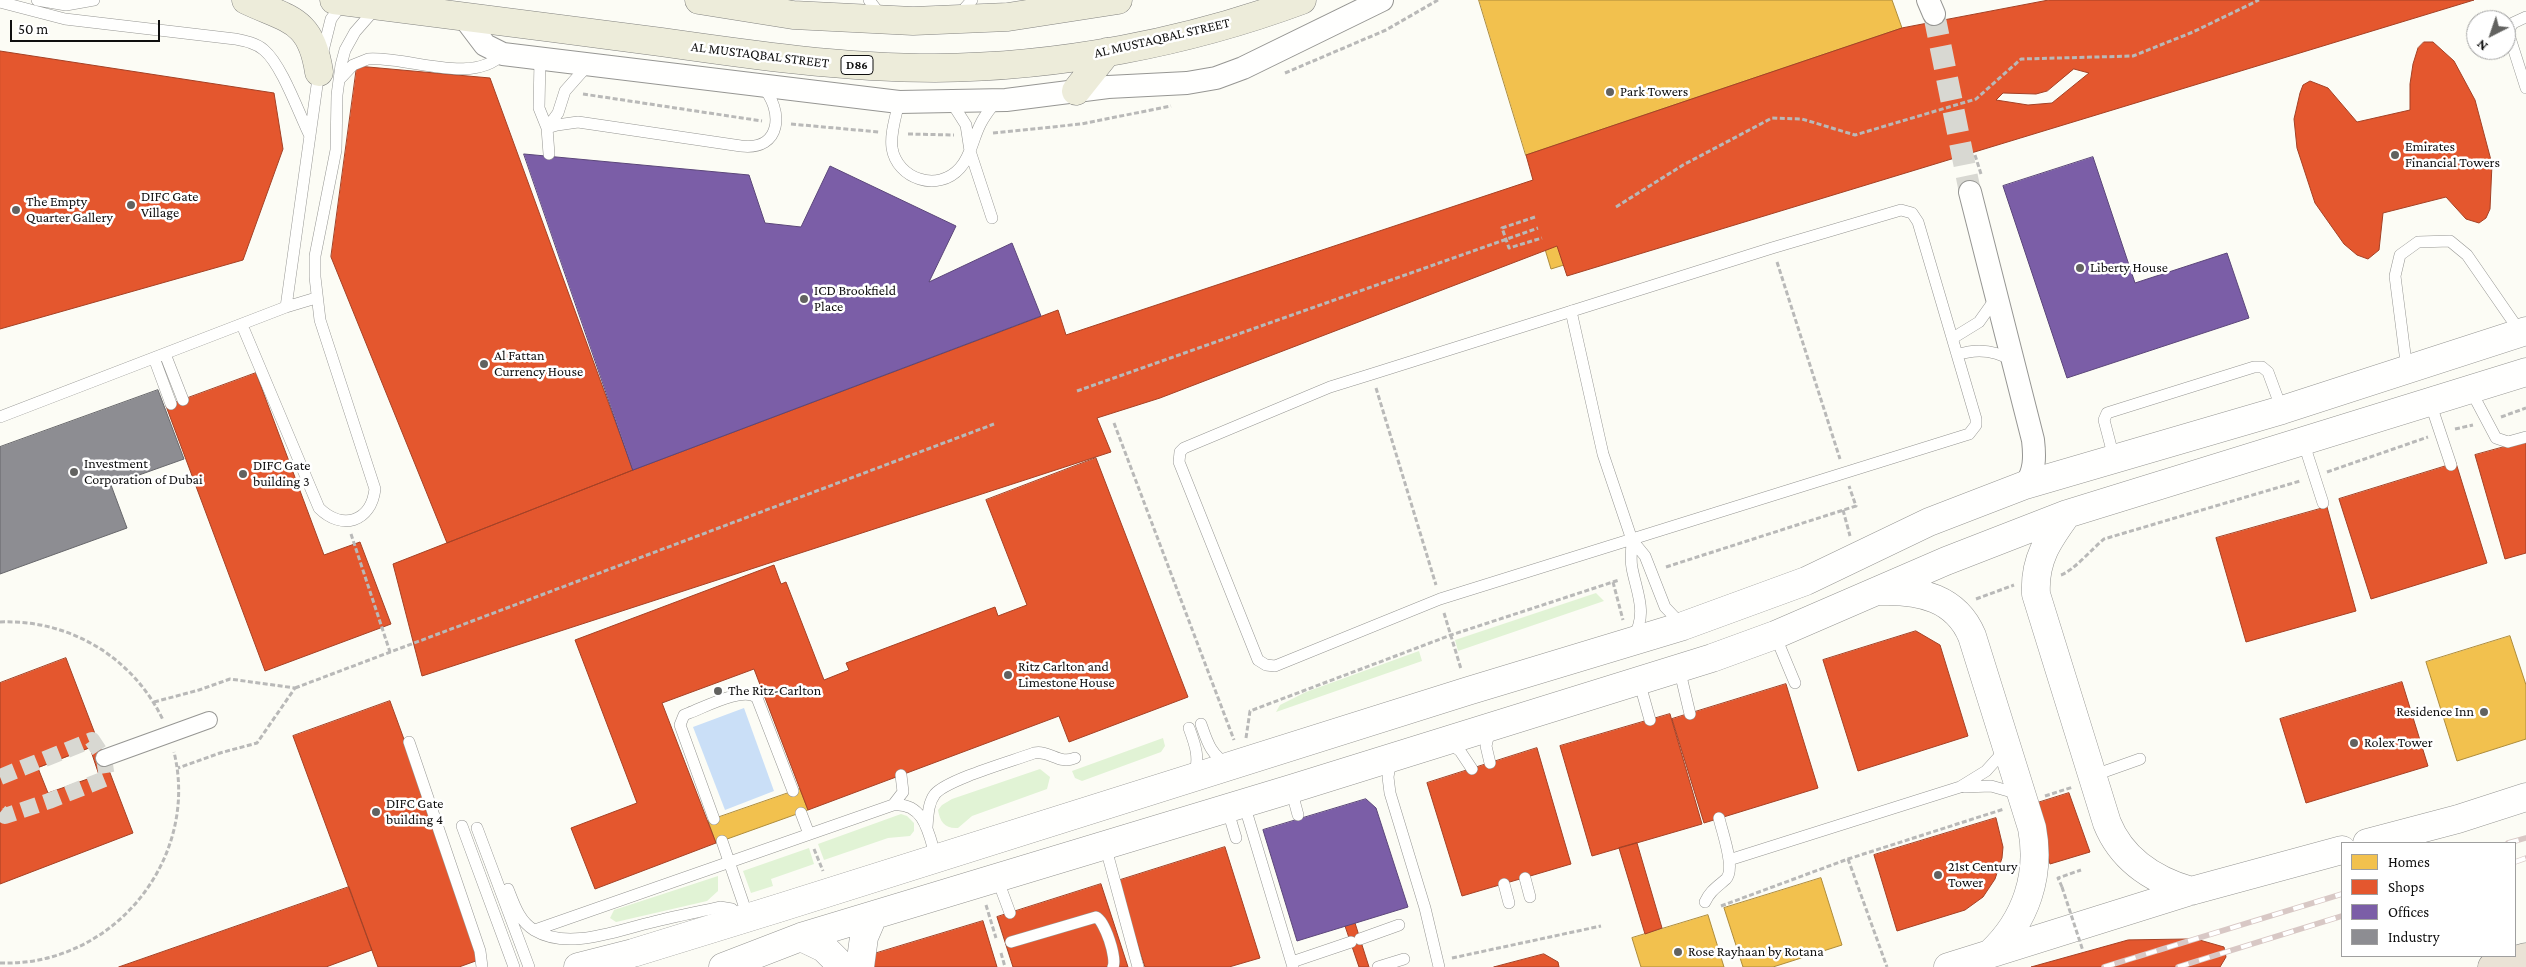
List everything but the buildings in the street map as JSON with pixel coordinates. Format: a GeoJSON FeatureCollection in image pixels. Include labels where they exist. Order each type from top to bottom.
{"type":"FeatureCollection","features":[{"type":"Feature","properties":{"kind":"highway"},"geometry":{"type":"LineString","coordinates":[[2492,967],[2526,957]]}},
{"type":"Feature","properties":{"kind":"main road"},"geometry":{"type":"LineString","coordinates":[[246,0],[290,18],[302,28],[311,41],[316,56],[329,76]]}},
{"type":"Feature","properties":{"kind":"main road","name":"AL MUSTAQBAL STREET"},"geometry":{"type":"LineString","coordinates":[[341,0],[775,58],[879,67],[994,66],[1107,52],[1249,18],[1302,0]]}},
{"type":"Feature","properties":{"kind":"main road"},"geometry":{"type":"LineString","coordinates":[[698,0],[800,8],[877,10],[954,20],[1052,11],[1118,0]]}},
{"type":"Feature","properties":{"kind":"main road"},"geometry":{"type":"LineString","coordinates":[[1076,91],[1107,52]]}},
{"type":"Feature","properties":{"kind":"street"},"geometry":{"type":"LineString","coordinates":[[463,16],[485,44],[503,54],[899,102],[952,103],[996,101],[1140,84],[1187,83],[1216,78],[1236,71],[1382,0]]}},
{"type":"Feature","properties":{"kind":"street"},"geometry":{"type":"LineString","coordinates":[[1970,192],[2035,453],[2030,478],[2025,486]]}},
{"type":"Feature","properties":{"kind":"street"},"geometry":{"type":"LineString","coordinates":[[578,967],[624,960],[830,891],[1468,691],[1629,644],[1806,582],[1929,522],[2025,486],[2114,458],[2282,410],[2523,332]]}},
{"type":"Feature","properties":{"kind":"street"},"geometry":{"type":"LineString","coordinates":[[723,967],[801,937],[1291,789],[1679,668],[1775,635],[2067,514],[2526,372]]}},
{"type":"Feature","properties":{"kind":"street"},"geometry":{"type":"LineString","coordinates":[[2067,514],[2043,549],[2035,578],[2040,608],[2085,785],[2120,848],[2143,870],[2158,879],[2190,891]]}},
{"type":"Feature","properties":{"kind":"street"},"geometry":{"type":"LineString","coordinates":[[1878,591],[1905,591],[1932,597],[1958,613],[1972,636],[2034,842],[2034,872],[2026,901],[2015,924],[1991,953]]}},
{"type":"Feature","properties":{"kind":"street"},"geometry":{"type":"LineString","coordinates":[[104,758],[209,720]]}},
{"type":"Feature","properties":{"kind":"street"},"geometry":{"type":"LineString","coordinates":[[2371,842],[2458,819],[2526,797]]}},
{"type":"Feature","properties":{"kind":"street"},"geometry":{"type":"LineString","coordinates":[[1948,967],[2190,891],[2341,850]]}},
{"type":"Feature","properties":{"kind":"street"},"geometry":{"type":"LineString","coordinates":[[860,967],[864,937],[873,916]]}},
{"type":"Feature","properties":{"kind":"street"},"geometry":{"type":"LineString","coordinates":[[801,937],[824,948],[843,967]]}},
{"type":"Feature","properties":{"kind":"lane"},"geometry":{"type":"LineString","coordinates":[[37,0],[66,6],[94,0]]}},
{"type":"Feature","properties":{"kind":"lane"},"geometry":{"type":"LineString","coordinates":[[242,325],[319,508],[336,520],[356,519],[371,506],[375,489],[326,341],[316,298],[315,256],[336,150],[329,76],[331,20],[341,0]]}},
{"type":"Feature","properties":{"kind":"lane"},"geometry":{"type":"LineString","coordinates":[[954,20],[972,0]]}},
{"type":"Feature","properties":{"kind":"lane"},"geometry":{"type":"LineString","coordinates":[[0,2],[65,19],[235,39],[258,46],[270,58],[285,82],[310,136]]}},
{"type":"Feature","properties":{"kind":"lane"},"geometry":{"type":"LineString","coordinates":[[286,307],[310,136],[329,76],[354,32],[380,5]]}},
{"type":"Feature","properties":{"kind":"lane"},"geometry":{"type":"LineString","coordinates":[[2526,17],[2513,23],[2509,33],[2526,88]]}},
{"type":"Feature","properties":{"kind":"lane"},"geometry":{"type":"LineString","coordinates":[[329,76],[357,62],[368,59],[471,70],[489,66],[503,54]]}},
{"type":"Feature","properties":{"kind":"lane"},"geometry":{"type":"LineString","coordinates":[[540,59],[539,108],[547,128],[549,154]]}},
{"type":"Feature","properties":{"kind":"lane"},"geometry":{"type":"LineString","coordinates":[[547,128],[558,113],[565,91],[588,65]]}},
{"type":"Feature","properties":{"kind":"lane"},"geometry":{"type":"LineString","coordinates":[[547,128],[578,122],[741,146],[756,146],[764,143],[774,133],[777,116],[772,98],[762,86]]}},
{"type":"Feature","properties":{"kind":"lane"},"geometry":{"type":"LineString","coordinates":[[899,102],[892,146],[896,160],[909,173],[924,181],[939,182],[960,168],[970,151],[980,124],[996,101]]}},
{"type":"Feature","properties":{"kind":"lane"},"geometry":{"type":"LineString","coordinates":[[952,103],[966,125],[970,151],[992,218]]}},
{"type":"Feature","properties":{"kind":"lane"},"geometry":{"type":"LineString","coordinates":[[1907,210],[1912,212],[1918,222],[1976,418],[1976,425],[1969,434],[1440,599],[1275,666],[1262,663],[1256,656],[1179,462],[1180,452],[1188,446],[1330,388],[1571,311],[1772,248],[1907,210]]}},
{"type":"Feature","properties":{"kind":"lane"},"geometry":{"type":"LineString","coordinates":[[2406,370],[2396,276],[2400,255],[2418,242],[2450,241],[2467,255],[2523,332]]}},
{"type":"Feature","properties":{"kind":"lane"},"geometry":{"type":"LineString","coordinates":[[1952,338],[1979,322],[1997,296]]}},
{"type":"Feature","properties":{"kind":"lane"},"geometry":{"type":"LineString","coordinates":[[0,417],[286,307],[316,298]]}},
{"type":"Feature","properties":{"kind":"lane"},"geometry":{"type":"LineString","coordinates":[[1571,311],[1603,454],[1632,540],[1648,563],[1657,591],[1665,607],[1683,626]]}},
{"type":"Feature","properties":{"kind":"lane"},"geometry":{"type":"LineString","coordinates":[[1957,355],[1972,351],[1988,351],[2013,360]]}},
{"type":"Feature","properties":{"kind":"lane"},"geometry":{"type":"LineString","coordinates":[[159,356],[183,400]]}},
{"type":"Feature","properties":{"kind":"lane"},"geometry":{"type":"LineString","coordinates":[[159,356],[171,404]]}},
{"type":"Feature","properties":{"kind":"lane"},"geometry":{"type":"LineString","coordinates":[[2114,458],[2104,420],[2107,413],[2254,367],[2262,367],[2268,372],[2282,410]]}},
{"type":"Feature","properties":{"kind":"lane"},"geometry":{"type":"LineString","coordinates":[[2470,390],[2493,435],[2499,440],[2508,442],[2526,437]]}},
{"type":"Feature","properties":{"kind":"lane"},"geometry":{"type":"LineString","coordinates":[[2430,402],[2451,464]]}},
{"type":"Feature","properties":{"kind":"lane"},"geometry":{"type":"LineString","coordinates":[[2302,441],[2323,504]]}},
{"type":"Feature","properties":{"kind":"lane"},"geometry":{"type":"LineString","coordinates":[[1629,644],[1639,626],[1642,606],[1632,567],[1632,540]]}},
{"type":"Feature","properties":{"kind":"lane"},"geometry":{"type":"LineString","coordinates":[[1775,635],[1795,683]]}},
{"type":"Feature","properties":{"kind":"lane"},"geometry":{"type":"LineString","coordinates":[[1679,668],[1690,714]]}},
{"type":"Feature","properties":{"kind":"lane"},"geometry":{"type":"LineString","coordinates":[[1639,681],[1650,720]]}},
{"type":"Feature","properties":{"kind":"lane"},"geometry":{"type":"LineString","coordinates":[[714,819],[680,725],[684,716],[689,713],[742,693],[753,694],[757,698],[793,791]]}},
{"type":"Feature","properties":{"kind":"lane"},"geometry":{"type":"LineString","coordinates":[[1201,724],[1215,756],[1232,766]]}},
{"type":"Feature","properties":{"kind":"lane"},"geometry":{"type":"LineString","coordinates":[[1490,763],[1486,746],[1492,725]]}},
{"type":"Feature","properties":{"kind":"lane"},"geometry":{"type":"LineString","coordinates":[[1189,728],[1196,750],[1197,763],[1191,779]]}},
{"type":"Feature","properties":{"kind":"lane"},"geometry":{"type":"LineString","coordinates":[[1444,740],[1460,751],[1472,768]]}},
{"type":"Feature","properties":{"kind":"lane"},"geometry":{"type":"LineString","coordinates":[[409,742],[478,943],[482,967]]}},
{"type":"Feature","properties":{"kind":"lane"},"geometry":{"type":"LineString","coordinates":[[1729,860],[1960,787],[1986,771],[2006,749]]}},
{"type":"Feature","properties":{"kind":"lane"},"geometry":{"type":"LineString","coordinates":[[927,829],[928,814],[933,796],[945,785],[1034,753],[1043,752],[1060,760],[1075,758]]}},
{"type":"Feature","properties":{"kind":"lane"},"geometry":{"type":"LineString","coordinates":[[1392,757],[1388,777],[1390,793],[1425,908],[1439,964]]}},
{"type":"Feature","properties":{"kind":"lane"},"geometry":{"type":"LineString","coordinates":[[2085,785],[2140,758]]}},
{"type":"Feature","properties":{"kind":"lane"},"geometry":{"type":"LineString","coordinates":[[893,805],[903,792],[901,775]]}},
{"type":"Feature","properties":{"kind":"lane"},"geometry":{"type":"LineString","coordinates":[[1960,787],[1990,786],[2022,798]]}},
{"type":"Feature","properties":{"kind":"lane"},"geometry":{"type":"LineString","coordinates":[[1291,789],[1298,815]]}},
{"type":"Feature","properties":{"kind":"lane"},"geometry":{"type":"LineString","coordinates":[[534,930],[893,805],[902,804],[916,810],[927,829],[936,858]]}},
{"type":"Feature","properties":{"kind":"lane"},"geometry":{"type":"LineString","coordinates":[[1235,805],[1236,838]]}},
{"type":"Feature","properties":{"kind":"lane"},"geometry":{"type":"LineString","coordinates":[[1235,805],[1293,964],[1399,925]]}},
{"type":"Feature","properties":{"kind":"lane"},"geometry":{"type":"LineString","coordinates":[[801,813],[809,834]]}},
{"type":"Feature","properties":{"kind":"lane"},"geometry":{"type":"LineString","coordinates":[[1705,902],[1712,890],[1726,879],[1730,870],[1719,818]]}},
{"type":"Feature","properties":{"kind":"lane"},"geometry":{"type":"LineString","coordinates":[[462,826],[514,967]]}},
{"type":"Feature","properties":{"kind":"lane"},"geometry":{"type":"LineString","coordinates":[[477,828],[528,967]]}},
{"type":"Feature","properties":{"kind":"lane"},"geometry":{"type":"LineString","coordinates":[[722,841],[729,861],[743,919]]}},
{"type":"Feature","properties":{"kind":"lane"},"geometry":{"type":"LineString","coordinates":[[1105,845],[1138,967]]}},
{"type":"Feature","properties":{"kind":"lane"},"geometry":{"type":"LineString","coordinates":[[1525,878],[1530,898]]}},
{"type":"Feature","properties":{"kind":"lane"},"geometry":{"type":"LineString","coordinates":[[988,881],[1010,913]]}},
{"type":"Feature","properties":{"kind":"lane"},"geometry":{"type":"LineString","coordinates":[[1504,884],[1509,904]]}},
{"type":"Feature","properties":{"kind":"lane"},"geometry":{"type":"LineString","coordinates":[[508,889],[518,913],[534,930],[555,937],[586,938],[720,908],[732,909],[743,919]]}},
{"type":"Feature","properties":{"kind":"lane"},"geometry":{"type":"LineString","coordinates":[[506,909],[518,913]]}},
{"type":"Feature","properties":{"kind":"lane"},"geometry":{"type":"LineString","coordinates":[[1011,942],[1096,917],[1101,920],[1112,949],[1115,959],[1114,967]]}},
{"type":"Feature","properties":{"kind":"lane"},"geometry":{"type":"LineString","coordinates":[[1378,967],[1404,959]]}},
{"type":"Feature","properties":{"kind":"path"},"geometry":{"type":"LineString","coordinates":[[1616,207],[1683,165],[1772,118],[1802,119],[1855,135],[1976,99],[2021,59],[2133,56],[2193,32],[2259,0]]}},
{"type":"Feature","properties":{"kind":"path"},"geometry":{"type":"LineString","coordinates":[[1535,217],[1502,228],[1509,248],[1542,238]]}},
{"type":"Feature","properties":{"kind":"path"},"geometry":{"type":"LineString","coordinates":[[1077,392],[1538,228]]}},
{"type":"Feature","properties":{"kind":"path"},"geometry":{"type":"LineString","coordinates":[[1372,374],[1468,691]]}},
{"type":"Feature","properties":{"kind":"path"},"geometry":{"type":"LineString","coordinates":[[1958,613],[1965,603],[2035,578],[2050,580],[2069,572],[2079,560],[2104,539],[2314,476],[2440,433],[2486,422],[2526,408]]}},
{"type":"Feature","properties":{"kind":"path"},"geometry":{"type":"LineString","coordinates":[[1114,423],[1224,715]]}},
{"type":"Feature","properties":{"kind":"path"},"geometry":{"type":"LineString","coordinates":[[154,702],[199,690],[230,679],[295,688],[994,424]]}},
{"type":"Feature","properties":{"kind":"path"},"geometry":{"type":"LineString","coordinates":[[346,521],[390,652]]}},
{"type":"Feature","properties":{"kind":"path"},"geometry":{"type":"LineString","coordinates":[[1613,582],[1629,644]]}},
{"type":"Feature","properties":{"kind":"path"},"geometry":{"type":"LineString","coordinates":[[0,622],[37,624],[60,629],[83,638],[123,666],[154,702],[169,734],[178,768],[179,808],[171,847],[154,883],[130,913],[98,938],[62,954],[24,962],[0,962]]}},
{"type":"Feature","properties":{"kind":"path"},"geometry":{"type":"LineString","coordinates":[[178,768],[220,753],[257,743],[295,688]]}},
{"type":"Feature","properties":{"kind":"path"},"geometry":{"type":"LineString","coordinates":[[1719,907],[2022,798],[2085,785]]}},
{"type":"Feature","properties":{"kind":"path"},"geometry":{"type":"LineString","coordinates":[[809,834],[830,891]]}},
{"type":"Feature","properties":{"kind":"path"},"geometry":{"type":"LineString","coordinates":[[1848,859],[1887,967]]}},
{"type":"Feature","properties":{"kind":"path"},"geometry":{"type":"LineString","coordinates":[[2081,870],[2058,878],[2083,951]]}},
{"type":"Feature","properties":{"kind":"path"},"geometry":{"type":"LineString","coordinates":[[988,881],[996,939]]}},
{"type":"Feature","properties":{"kind":"path"},"geometry":{"type":"LineString","coordinates":[[1439,964],[1601,926]]}},
{"type":"Feature","properties":{"kind":"path"},"geometry":{"type":"LineString","coordinates":[[999,948],[1005,967]]}},
{"type":"Feature","properties":{"kind":"green space"},"geometry":{"type":"Polygon","coordinates":[[[1596,593],[1604,601],[1458,651],[1455,640],[1596,593]]]}},
{"type":"Feature","properties":{"kind":"green space"},"geometry":{"type":"Polygon","coordinates":[[[1419,651],[1422,661],[1276,712],[1280,705],[1306,692],[1419,651]]]}},
{"type":"Feature","properties":{"kind":"green space"},"geometry":{"type":"Polygon","coordinates":[[[1163,738],[1165,746],[1161,752],[1082,781],[1075,778],[1072,771],[1163,738]]]}},
{"type":"Feature","properties":{"kind":"green space"},"geometry":{"type":"Polygon","coordinates":[[[1040,769],[1050,777],[1047,789],[972,816],[958,828],[946,826],[940,818],[938,810],[952,799],[1040,769]]]}},
{"type":"Feature","properties":{"kind":"green space"},"geometry":{"type":"Polygon","coordinates":[[[901,814],[907,816],[914,823],[914,831],[910,836],[888,838],[824,860],[818,844],[901,814]]]}},
{"type":"Feature","properties":{"kind":"green space"},"geometry":{"type":"Polygon","coordinates":[[[809,848],[814,864],[771,879],[773,886],[751,893],[743,871],[809,848]]]}},
{"type":"Feature","properties":{"kind":"green space"},"geometry":{"type":"Polygon","coordinates":[[[718,876],[718,891],[707,901],[616,922],[610,918],[614,910],[718,876]]]}},
{"type":"Feature","properties":{"kind":"water"},"geometry":{"type":"Polygon","coordinates":[[[744,708],[774,791],[725,810],[693,727],[744,708]]]}},
{"type":"Feature","properties":{"kind":"tunnel"},"geometry":{"type":"LineString","coordinates":[[1934,14],[1970,192]]}},
{"type":"Feature","properties":{"kind":"tunnel"},"geometry":{"type":"LineString","coordinates":[[0,777],[92,740],[104,758],[107,778],[5,816],[0,812]]}},
{"type":"Feature","properties":{"kind":"railway"},"geometry":{"type":"LineString","coordinates":[[2512,842],[2526,838]]}},
{"type":"Feature","properties":{"kind":"railway"},"geometry":{"type":"LineString","coordinates":[[2516,862],[2526,858]]}},
{"type":"Feature","properties":{"kind":"railway"},"geometry":{"type":"LineString","coordinates":[[2104,967],[2341,894]]}},
{"type":"Feature","properties":{"kind":"railway"},"geometry":{"type":"LineString","coordinates":[[2178,967],[2341,916]]}},
{"type":"Feature","properties":{"kind":"place","name":"Park Towers"},"geometry":{"type":"Point","coordinates":[1610,92]}},
{"type":"Feature","properties":{"kind":"place","name":"Emirates Financial Towers"},"geometry":{"type":"Point","coordinates":[2395,155]}},
{"type":"Feature","properties":{"kind":"place","name":"DIFC Gate Village"},"geometry":{"type":"Point","coordinates":[131,205]}},
{"type":"Feature","properties":{"kind":"place","name":"The Empty Quarter Gallery"},"geometry":{"type":"Point","coordinates":[16,210]}},
{"type":"Feature","properties":{"kind":"place","name":"Liberty House"},"geometry":{"type":"Point","coordinates":[2080,268]}},
{"type":"Feature","properties":{"kind":"place","name":"ICD Brookfield Place"},"geometry":{"type":"Point","coordinates":[804,299]}},
{"type":"Feature","properties":{"kind":"place","name":"Al Fattan Currency House"},"geometry":{"type":"Point","coordinates":[484,364]}},
{"type":"Feature","properties":{"kind":"place","name":"Investment Corporation of Dubai"},"geometry":{"type":"Point","coordinates":[74,472]}},
{"type":"Feature","properties":{"kind":"place","name":"DIFC Gate building 3"},"geometry":{"type":"Point","coordinates":[243,474]}},
{"type":"Feature","properties":{"kind":"place","name":"Ritz Carlton and Limestone House"},"geometry":{"type":"Point","coordinates":[1008,675]}},
{"type":"Feature","properties":{"kind":"place","name":"The Ritz-Carlton"},"geometry":{"type":"Point","coordinates":[718,691]}},
{"type":"Feature","properties":{"kind":"place","name":"Residence Inn"},"geometry":{"type":"Point","coordinates":[2484,712]}},
{"type":"Feature","properties":{"kind":"place","name":"Rolex Tower"},"geometry":{"type":"Point","coordinates":[2354,743]}},
{"type":"Feature","properties":{"kind":"place","name":"DIFC Gate building 4"},"geometry":{"type":"Point","coordinates":[376,812]}},
{"type":"Feature","properties":{"kind":"place","name":"21st Century Tower"},"geometry":{"type":"Point","coordinates":[1938,875]}},
{"type":"Feature","properties":{"kind":"place","name":"Rose Rayhaan by Rotana"},"geometry":{"type":"Point","coordinates":[1678,952]}}]}
